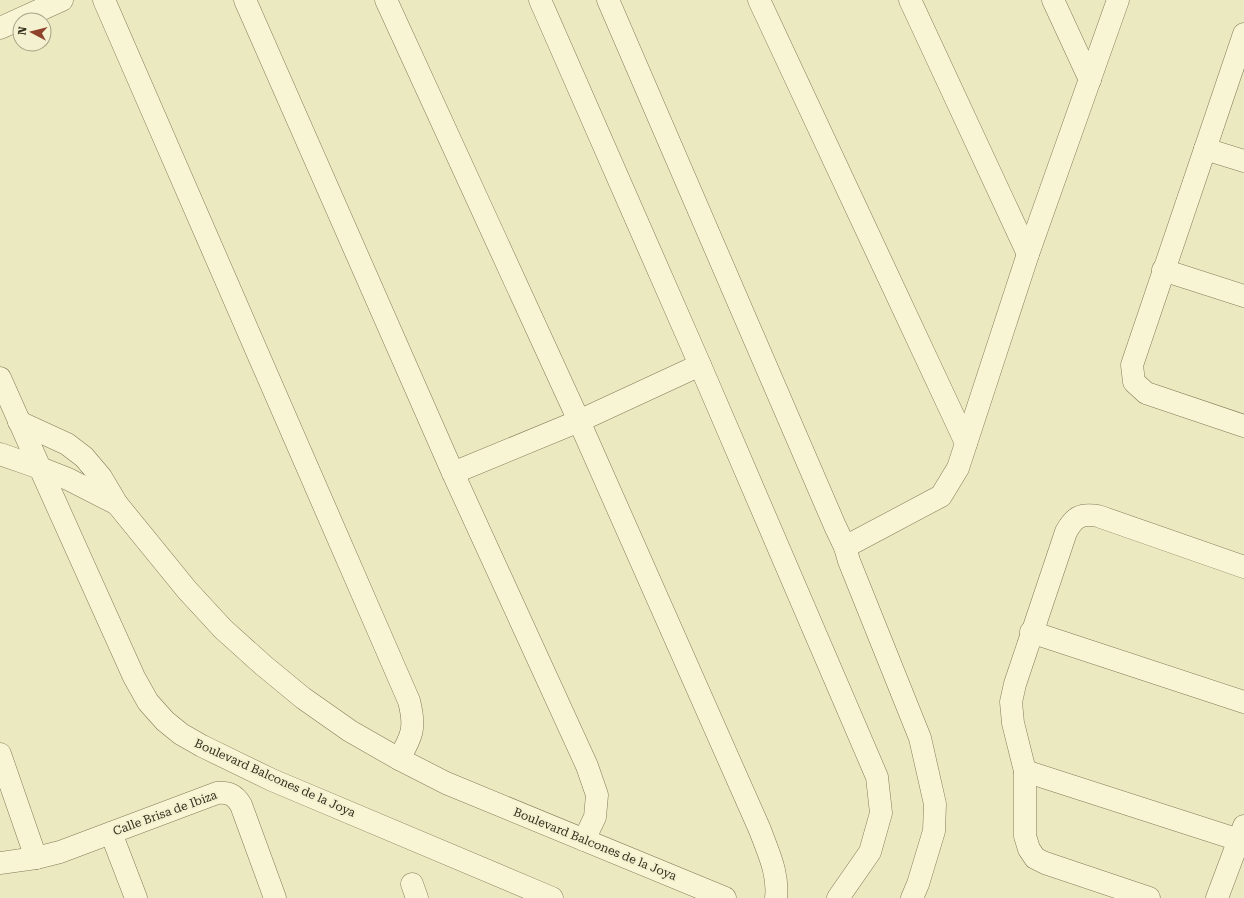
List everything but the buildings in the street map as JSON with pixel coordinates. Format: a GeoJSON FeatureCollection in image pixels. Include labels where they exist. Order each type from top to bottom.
{"type":"FeatureCollection","features":[{"type":"Feature","properties":{"kind":"street"},"geometry":{"type":"LineString","coordinates":[[0,28],[28,7],[62,0]]}},
{"type":"Feature","properties":{"kind":"street"},"geometry":{"type":"LineString","coordinates":[[104,0],[409,701],[413,718],[410,739],[399,760]]}},
{"type":"Feature","properties":{"kind":"street"},"geometry":{"type":"LineString","coordinates":[[246,0],[453,473],[587,766],[597,795],[595,817],[584,840]]}},
{"type":"Feature","properties":{"kind":"street"},"geometry":{"type":"LineString","coordinates":[[386,0],[579,421],[760,830],[774,865],[777,892],[776,898]]}},
{"type":"Feature","properties":{"kind":"street"},"geometry":{"type":"LineString","coordinates":[[540,0],[700,365],[877,777],[881,813],[870,852],[838,898]]}},
{"type":"Feature","properties":{"kind":"street"},"geometry":{"type":"LineString","coordinates":[[608,0],[845,547],[920,738],[935,804],[934,831],[918,884],[912,898]]}},
{"type":"Feature","properties":{"kind":"street"},"geometry":{"type":"LineString","coordinates":[[759,0],[966,443]]}},
{"type":"Feature","properties":{"kind":"street"},"geometry":{"type":"LineString","coordinates":[[910,0],[1028,254]]}},
{"type":"Feature","properties":{"kind":"street"},"geometry":{"type":"LineString","coordinates":[[1053,0],[1090,80]]}},
{"type":"Feature","properties":{"kind":"street"},"geometry":{"type":"LineString","coordinates":[[845,547],[941,496],[958,468],[1028,254],[1118,0]]}},
{"type":"Feature","properties":{"kind":"street"},"geometry":{"type":"LineString","coordinates":[[1244,34],[1132,365],[1134,382],[1146,393],[1244,426]]}},
{"type":"Feature","properties":{"kind":"street"},"geometry":{"type":"LineString","coordinates":[[1205,149],[1244,161]]}},
{"type":"Feature","properties":{"kind":"street"},"geometry":{"type":"LineString","coordinates":[[1164,270],[1244,296]]}},
{"type":"Feature","properties":{"kind":"street"},"geometry":{"type":"LineString","coordinates":[[453,473],[579,421],[700,365]]}},
{"type":"Feature","properties":{"kind":"street"},"geometry":{"type":"LineString","coordinates":[[0,378],[40,468]]}},
{"type":"Feature","properties":{"kind":"street","name":"Boulevard Balcones de la Joya"},"geometry":{"type":"LineString","coordinates":[[19,422],[67,444],[84,457],[101,477],[117,504],[187,590],[223,629],[263,666],[303,698],[338,722],[399,760],[446,783],[725,898]]}},
{"type":"Feature","properties":{"kind":"street"},"geometry":{"type":"LineString","coordinates":[[0,454],[40,468]]}},
{"type":"Feature","properties":{"kind":"street","name":"Boulevard Balcones de la Joya"},"geometry":{"type":"LineString","coordinates":[[40,468],[68,479],[117,504]]}},
{"type":"Feature","properties":{"kind":"street","name":"Boulevard Balcones de la Joya"},"geometry":{"type":"LineString","coordinates":[[40,468],[134,677],[148,702],[165,721],[181,734],[202,746],[272,780],[552,898]]}},
{"type":"Feature","properties":{"kind":"street"},"geometry":{"type":"LineString","coordinates":[[1149,898],[1045,863],[1035,858],[1029,849],[1025,836],[1025,771],[1013,723],[1011,702],[1015,684],[1031,632],[1066,532],[1071,522],[1079,516],[1088,514],[1098,516],[1244,567]]}},
{"type":"Feature","properties":{"kind":"street"},"geometry":{"type":"LineString","coordinates":[[1031,632],[1244,702]]}},
{"type":"Feature","properties":{"kind":"street"},"geometry":{"type":"LineString","coordinates":[[0,754],[36,858]]}},
{"type":"Feature","properties":{"kind":"street"},"geometry":{"type":"LineString","coordinates":[[1025,771],[1241,833],[1217,898]]}},
{"type":"Feature","properties":{"kind":"street","name":"Calle Brisa de Ibiza"},"geometry":{"type":"LineString","coordinates":[[0,863],[36,858],[60,852],[217,793],[225,792],[237,798],[241,805],[275,898]]}},
{"type":"Feature","properties":{"kind":"street"},"geometry":{"type":"LineString","coordinates":[[111,833],[136,898]]}}]}
